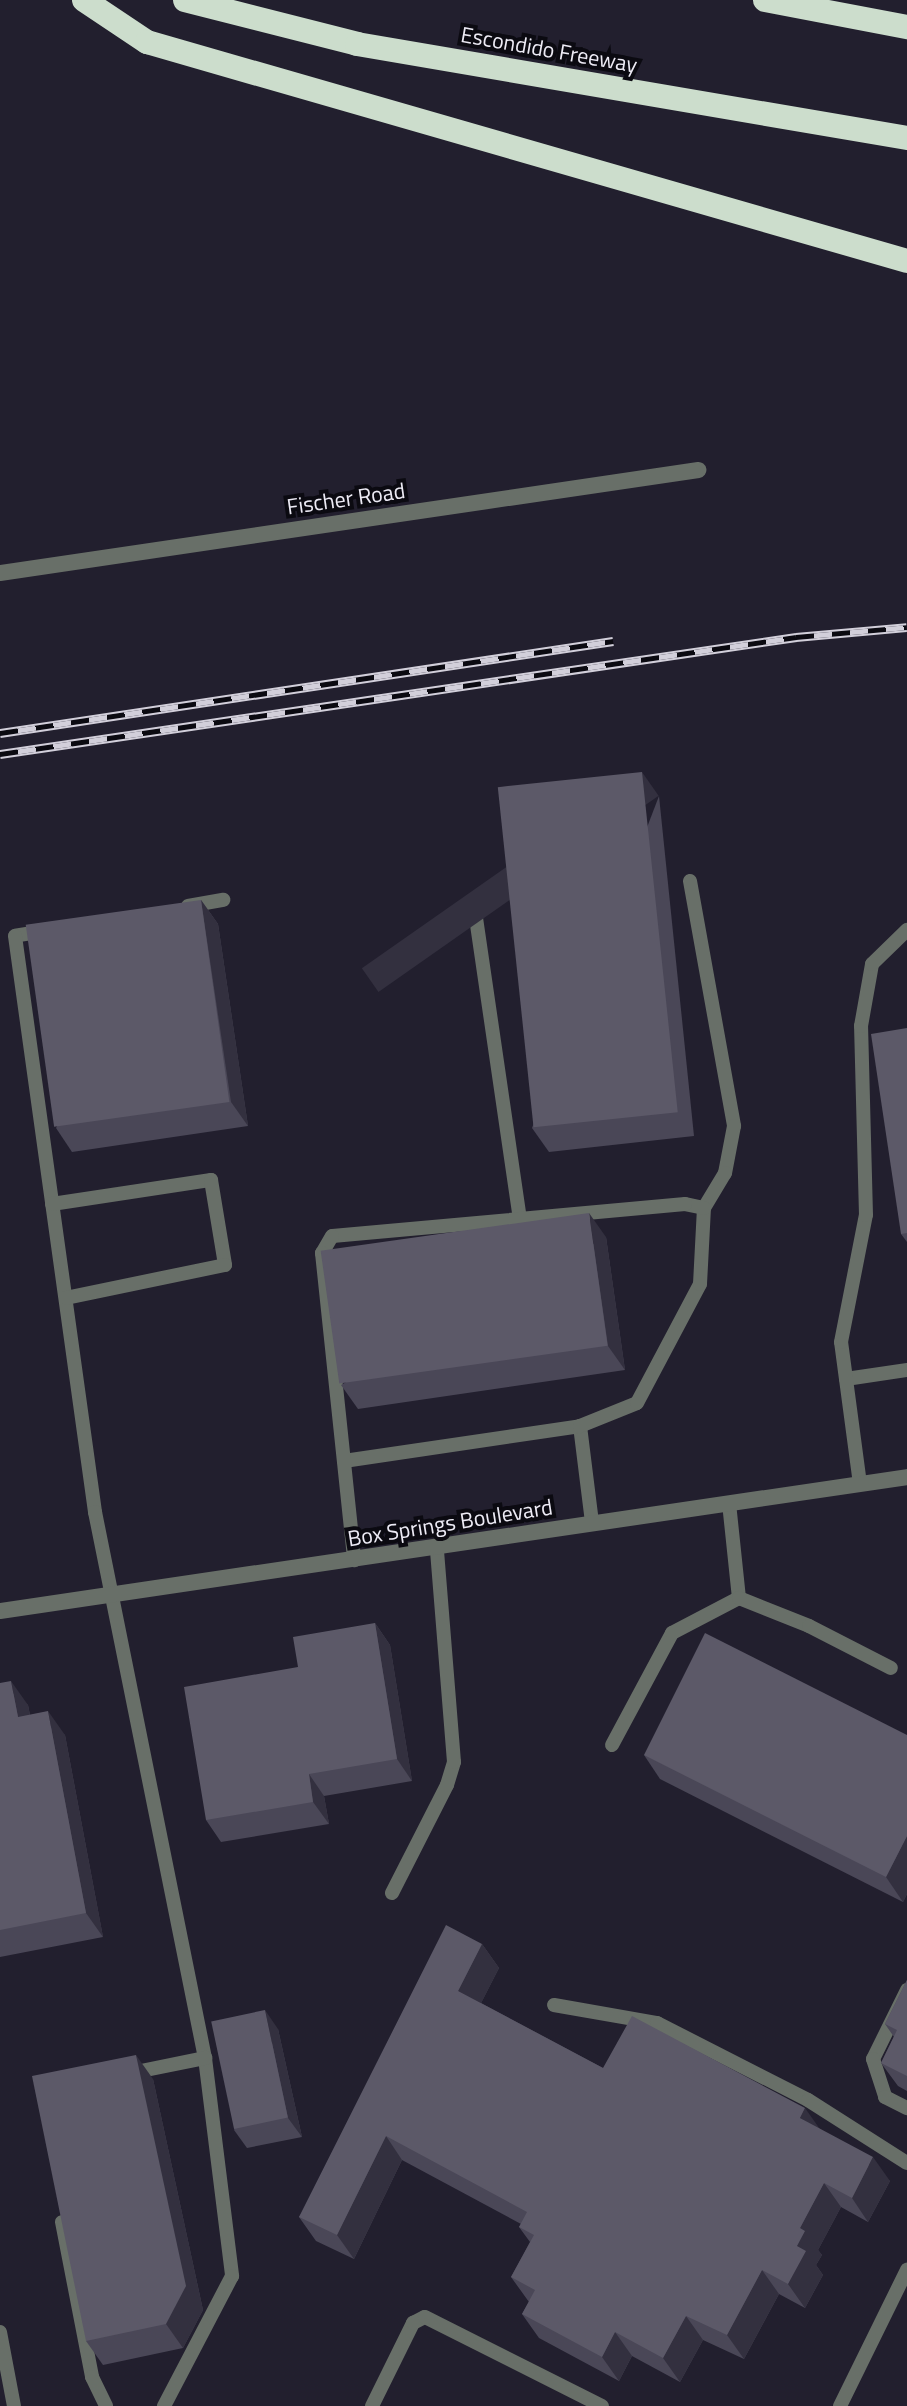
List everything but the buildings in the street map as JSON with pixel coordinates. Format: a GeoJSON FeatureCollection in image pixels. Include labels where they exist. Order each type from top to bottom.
{"type":"FeatureCollection","features":[{"type":"Feature","properties":{"kind":"highway"},"geometry":{"type":"LineString","coordinates":[[84,0],[147,42],[907,261]]}},
{"type":"Feature","properties":{"kind":"highway","name":"Escondido Freeway"},"geometry":{"type":"LineString","coordinates":[[185,0],[357,44],[907,138]]}},
{"type":"Feature","properties":{"kind":"highway"},"geometry":{"type":"LineString","coordinates":[[765,0],[907,27]]}},
{"type":"Feature","properties":{"kind":"street","name":"Fischer Road"},"geometry":{"type":"LineString","coordinates":[[0,573],[698,470]]}},
{"type":"Feature","properties":{"kind":"street","name":"Box Springs Boulevard"},"geometry":{"type":"LineString","coordinates":[[0,1611],[437,1549],[907,1477]]}},
{"type":"Feature","properties":{"kind":"lane"},"geometry":{"type":"LineString","coordinates":[[344,1461],[580,1426],[641,1398],[655,1365],[700,1284],[704,1208],[725,1173],[734,1126],[690,881]]}},
{"type":"Feature","properties":{"kind":"lane"},"geometry":{"type":"LineString","coordinates":[[178,908],[223,900]]}},
{"type":"Feature","properties":{"kind":"lane"},"geometry":{"type":"LineString","coordinates":[[475,911],[520,1219]]}},
{"type":"Feature","properties":{"kind":"lane"},"geometry":{"type":"LineString","coordinates":[[59,929],[15,936],[95,1512],[114,1594],[205,2058],[232,2276],[164,2406]]}},
{"type":"Feature","properties":{"kind":"lane"},"geometry":{"type":"LineString","coordinates":[[860,1484],[841,1342],[858,1273],[866,1215],[861,1026],[872,964],[907,930]]}},
{"type":"Feature","properties":{"kind":"lane"},"geometry":{"type":"LineString","coordinates":[[52,1204],[211,1180],[225,1265],[66,1298]]}},
{"type":"Feature","properties":{"kind":"lane"},"geometry":{"type":"LineString","coordinates":[[354,1560],[322,1253],[332,1236],[685,1204],[704,1208]]}},
{"type":"Feature","properties":{"kind":"lane"},"geometry":{"type":"LineString","coordinates":[[846,1379],[907,1370]]}},
{"type":"Feature","properties":{"kind":"lane"},"geometry":{"type":"LineString","coordinates":[[580,1426],[592,1523]]}},
{"type":"Feature","properties":{"kind":"lane"},"geometry":{"type":"LineString","coordinates":[[729,1503],[739,1598]]}},
{"type":"Feature","properties":{"kind":"lane"},"geometry":{"type":"LineString","coordinates":[[392,1893],[447,1785],[454,1762],[437,1549]]}},
{"type":"Feature","properties":{"kind":"lane"},"geometry":{"type":"LineString","coordinates":[[612,1745],[672,1633],[739,1598],[809,1626],[891,1668]]}},
{"type":"Feature","properties":{"kind":"lane"},"geometry":{"type":"LineString","coordinates":[[907,1990],[873,2059],[885,2097],[907,2108]]}},
{"type":"Feature","properties":{"kind":"lane"},"geometry":{"type":"LineString","coordinates":[[554,2005],[657,2023],[808,2100],[907,2163]]}},
{"type":"Feature","properties":{"kind":"lane"},"geometry":{"type":"LineString","coordinates":[[113,2077],[205,2058]]}},
{"type":"Feature","properties":{"kind":"lane"},"geometry":{"type":"LineString","coordinates":[[60,2212],[92,2377],[106,2406]]}},
{"type":"Feature","properties":{"kind":"lane"},"geometry":{"type":"LineString","coordinates":[[840,2406],[907,2270]]}},
{"type":"Feature","properties":{"kind":"lane"},"geometry":{"type":"LineString","coordinates":[[372,2406],[413,2323],[425,2317],[602,2406]]}},
{"type":"Feature","properties":{"kind":"lane"},"geometry":{"type":"LineString","coordinates":[[0,2332],[14,2406]]}},
{"type":"Feature","properties":{"kind":"railway"},"geometry":{"type":"LineString","coordinates":[[0,754],[796,637],[907,627]]}},
{"type":"Feature","properties":{"kind":"railway"},"geometry":{"type":"LineString","coordinates":[[0,733],[613,641]]}}]}
